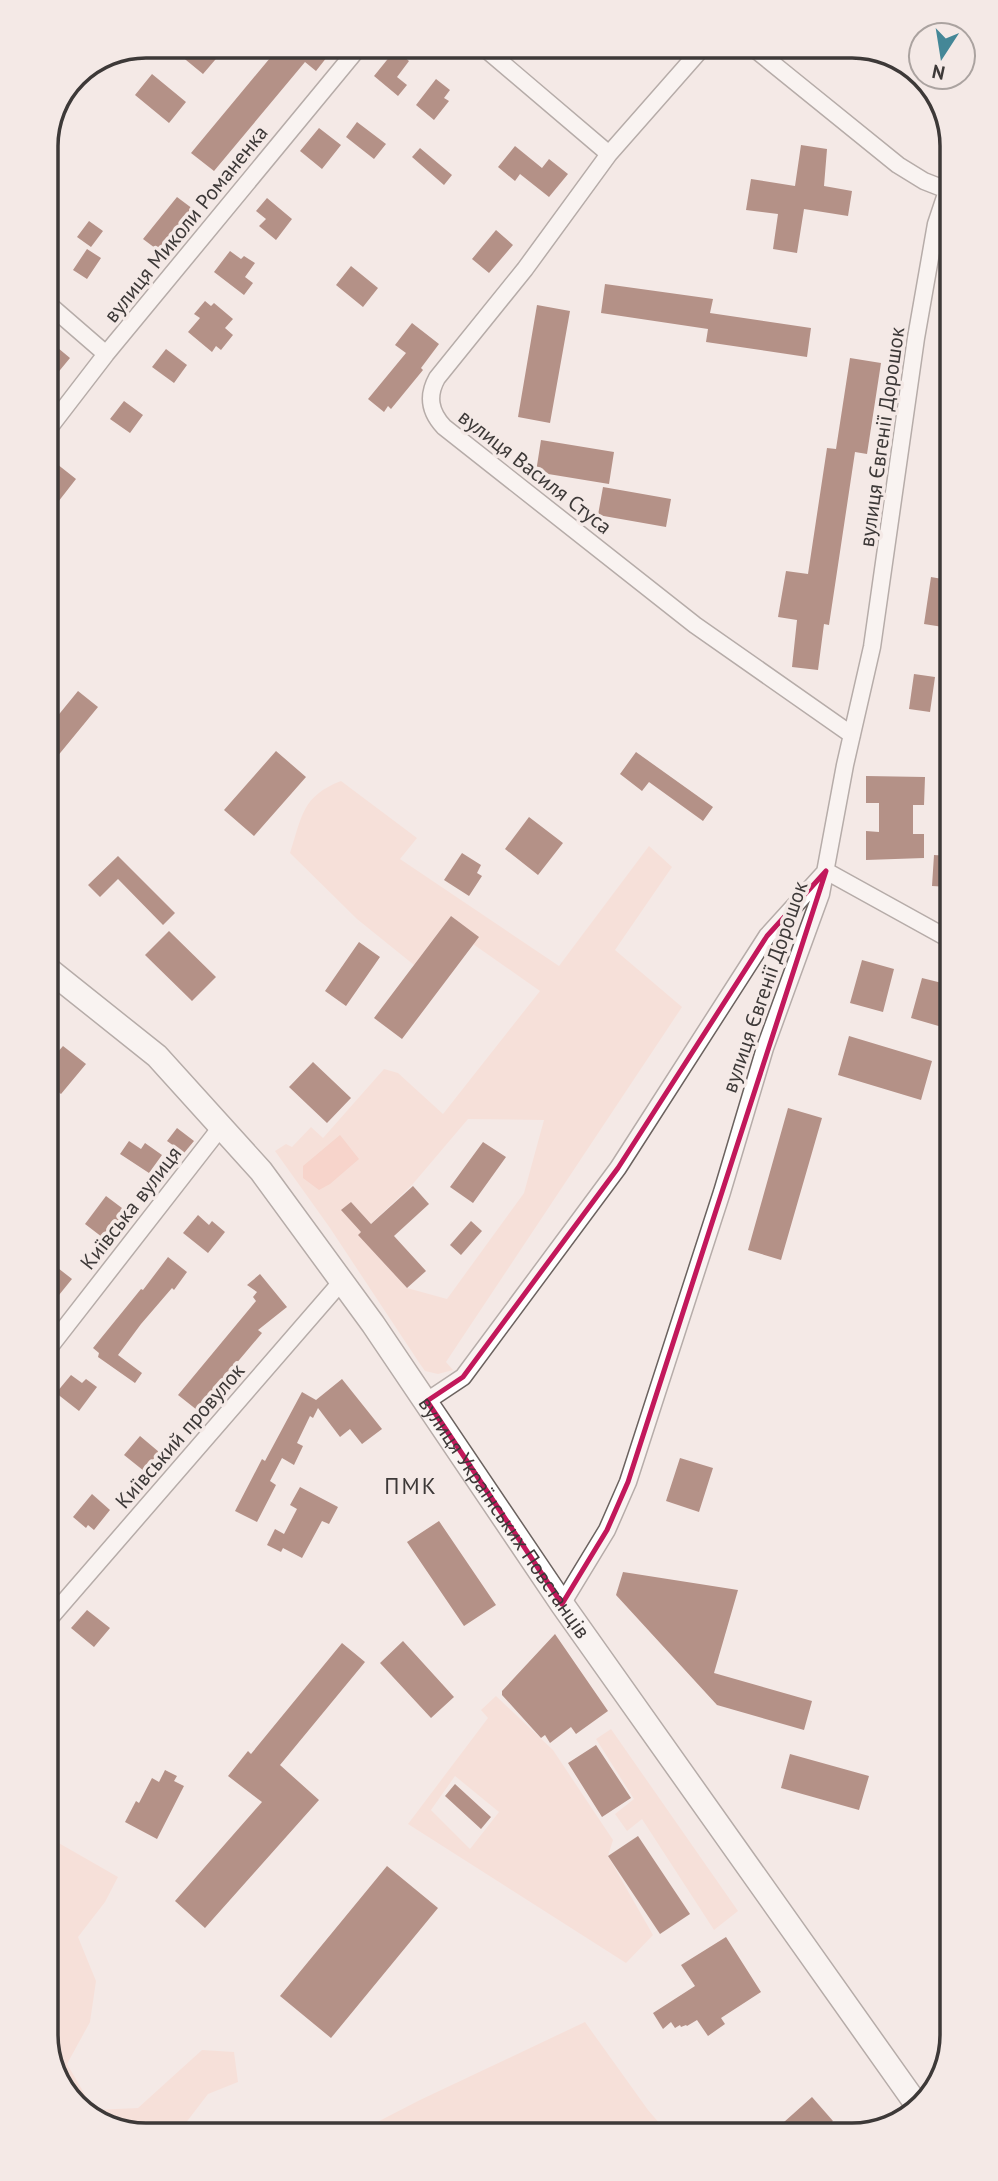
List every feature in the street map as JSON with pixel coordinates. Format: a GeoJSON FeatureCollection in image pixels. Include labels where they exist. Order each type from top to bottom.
{"type":"FeatureCollection","features":[{"type":"Feature","properties":{"kind":"street","name":"вулиця Миколи Романенка"},"geometry":{"type":"LineString","coordinates":[[58,418],[106,355],[350,58]]}},
{"type":"Feature","properties":{"kind":"street"},"geometry":{"type":"LineString","coordinates":[[496,58],[608,154]]}},
{"type":"Feature","properties":{"kind":"street","name":"вулиця Василя Стуса"},"geometry":{"type":"LineString","coordinates":[[693,58],[608,154],[525,270],[437,378],[430,393],[433,411],[443,427],[695,625],[852,735]]}},
{"type":"Feature","properties":{"kind":"street"},"geometry":{"type":"LineString","coordinates":[[766,58],[898,165],[923,181],[940,187]]}},
{"type":"Feature","properties":{"kind":"street","name":"вулиця Євгенії Дорошок"},"geometry":{"type":"LineString","coordinates":[[562,1604],[607,1530],[628,1482],[722,1192],[765,1048],[814,917],[872,647],[929,263],[940,212]]}},
{"type":"Feature","properties":{"kind":"street"},"geometry":{"type":"LineString","coordinates":[[58,313],[106,355]]}},
{"type":"Feature","properties":{"kind":"street"},"geometry":{"type":"LineString","coordinates":[[427,1401],[463,1377],[618,1168],[767,936],[826,871],[940,934]]}},
{"type":"Feature","properties":{"kind":"street","name":"вулиця Українських Повстанців"},"geometry":{"type":"LineString","coordinates":[[58,977],[157,1056],[261,1171],[427,1401],[562,1604],[912,2099]]}},
{"type":"Feature","properties":{"kind":"street","name":"Київська вулиця"},"geometry":{"type":"LineString","coordinates":[[58,1337],[220,1127]]}},
{"type":"Feature","properties":{"kind":"street","name":"Київський провулок"},"geometry":{"type":"LineString","coordinates":[[58,1609],[342,1281]]}},
{"type":"Feature","properties":{"kind":"highlighted area"},"geometry":{"type":"Polygon","coordinates":[[[826,871],[628,1482],[607,1530],[562,1604],[427,1401],[463,1377],[618,1168],[767,936],[826,871]]]}},
{"type":"Feature","properties":{"kind":"shaded area"},"geometry":{"type":"Polygon","coordinates":[[[341,781],[417,838],[400,859],[559,966],[649,846],[672,867],[615,950],[682,1007],[446,1362],[453,1370],[438,1374],[425,1371],[275,1151],[286,1144],[292,1147],[311,1127],[323,1138],[384,1069],[398,1073],[443,1114],[540,991],[473,944],[451,916],[414,965],[357,919],[290,853],[305,809],[318,793],[341,781]],[[468,1119],[412,1185],[359,1235],[407,1288],[447,1299],[524,1193],[544,1120],[468,1119]]]}},
{"type":"Feature","properties":{"kind":"shaded area"},"geometry":{"type":"Polygon","coordinates":[[[340,1135],[359,1159],[319,1190],[303,1178],[303,1166],[340,1135]]]}},
{"type":"Feature","properties":{"kind":"shaded area"},"geometry":{"type":"Polygon","coordinates":[[[496,1696],[553,1750],[613,1840],[608,1856],[653,1935],[626,1963],[408,1824],[488,1718],[481,1710],[496,1696]],[[455,1776],[431,1810],[470,1849],[499,1812],[455,1776]]]}},
{"type":"Feature","properties":{"kind":"shaded area"},"geometry":{"type":"Polygon","coordinates":[[[611,1729],[738,1911],[714,1930],[642,1819],[627,1831],[615,1814],[634,1799],[596,1739],[611,1729]]]}},
{"type":"Feature","properties":{"kind":"shaded area"},"geometry":{"type":"Polygon","coordinates":[[[58,1843],[118,1877],[105,1902],[78,1937],[96,1981],[90,2022],[67,2064],[90,2103],[73,2084],[59,2052],[58,1843]]]}},
{"type":"Feature","properties":{"kind":"shaded area"},"geometry":{"type":"Polygon","coordinates":[[[585,2022],[659,2123],[375,2123],[585,2022]]]}},
{"type":"Feature","properties":{"kind":"shaded area"},"geometry":{"type":"Polygon","coordinates":[[[202,2050],[234,2052],[238,2082],[208,2094],[186,2123],[129,2122],[100,2110],[138,2108],[202,2050]]]}},
{"type":"Feature","properties":{"kind":"building"},"geometry":{"type":"Polygon","coordinates":[[[184,58],[217,58],[203,74],[184,58]]]}},
{"type":"Feature","properties":{"kind":"building"},"geometry":{"type":"Polygon","coordinates":[[[270,58],[326,58],[316,71],[305,62],[214,171],[191,153],[270,58]]]}},
{"type":"Feature","properties":{"kind":"building"},"geometry":{"type":"Polygon","coordinates":[[[389,58],[405,58],[409,61],[397,77],[407,85],[398,96],[374,76],[389,58]]]}},
{"type":"Feature","properties":{"kind":"building"},"geometry":{"type":"Polygon","coordinates":[[[152,74],[186,102],[169,123],[135,95],[152,74]]]}},
{"type":"Feature","properties":{"kind":"building"},"geometry":{"type":"Polygon","coordinates":[[[436,79],[450,90],[444,98],[449,101],[434,120],[416,105],[436,79]]]}},
{"type":"Feature","properties":{"kind":"building"},"geometry":{"type":"Polygon","coordinates":[[[357,122],[386,144],[374,159],[346,137],[357,122]]]}},
{"type":"Feature","properties":{"kind":"building"},"geometry":{"type":"Polygon","coordinates":[[[319,128],[341,145],[322,169],[300,151],[319,128]]]}},
{"type":"Feature","properties":{"kind":"building"},"geometry":{"type":"Polygon","coordinates":[[[801,145],[827,149],[824,186],[852,191],[848,216],[804,209],[797,253],[773,249],[778,214],[746,210],[751,179],[795,186],[801,145]]]}},
{"type":"Feature","properties":{"kind":"building"},"geometry":{"type":"Polygon","coordinates":[[[515,146],[542,168],[549,159],[568,174],[549,197],[520,174],[515,181],[498,167],[515,146]]]}},
{"type":"Feature","properties":{"kind":"building"},"geometry":{"type":"Polygon","coordinates":[[[420,148],[452,175],[444,185],[412,157],[420,148]]]}},
{"type":"Feature","properties":{"kind":"building"},"geometry":{"type":"Polygon","coordinates":[[[177,197],[197,212],[174,242],[169,238],[159,251],[143,239],[177,197]]]}},
{"type":"Feature","properties":{"kind":"building"},"geometry":{"type":"Polygon","coordinates":[[[267,198],[292,219],[276,240],[259,226],[266,219],[256,211],[267,198]]]}},
{"type":"Feature","properties":{"kind":"building"},"geometry":{"type":"Polygon","coordinates":[[[89,221],[103,231],[91,247],[77,237],[89,221]]]}},
{"type":"Feature","properties":{"kind":"building"},"geometry":{"type":"Polygon","coordinates":[[[496,230],[513,245],[489,273],[472,259],[496,230]]]}},
{"type":"Feature","properties":{"kind":"building"},"geometry":{"type":"Polygon","coordinates":[[[87,249],[101,258],[87,279],[73,270],[87,249]]]}},
{"type":"Feature","properties":{"kind":"building"},"geometry":{"type":"Polygon","coordinates":[[[230,251],[241,259],[244,256],[255,263],[245,277],[253,283],[244,295],[214,272],[230,251]]]}},
{"type":"Feature","properties":{"kind":"building"},"geometry":{"type":"Polygon","coordinates":[[[351,266],[378,288],[363,307],[336,285],[351,266]]]}},
{"type":"Feature","properties":{"kind":"building"},"geometry":{"type":"Polygon","coordinates":[[[605,284],[713,299],[710,313],[811,328],[807,357],[706,342],[708,329],[601,313],[605,284]]]}},
{"type":"Feature","properties":{"kind":"building"},"geometry":{"type":"Polygon","coordinates":[[[205,301],[211,306],[214,303],[233,319],[225,328],[233,335],[221,350],[216,346],[212,352],[188,332],[200,318],[194,314],[205,301]]]}},
{"type":"Feature","properties":{"kind":"building"},"geometry":{"type":"Polygon","coordinates":[[[537,305],[570,311],[550,423],[518,417],[537,305]]]}},
{"type":"Feature","properties":{"kind":"building"},"geometry":{"type":"Polygon","coordinates":[[[412,323],[439,344],[421,368],[423,370],[391,409],[388,406],[384,412],[368,399],[406,353],[395,345],[412,323]]]}},
{"type":"Feature","properties":{"kind":"building"},"geometry":{"type":"Polygon","coordinates":[[[58,348],[70,358],[58,372],[58,348]]]}},
{"type":"Feature","properties":{"kind":"building"},"geometry":{"type":"Polygon","coordinates":[[[166,349],[187,365],[174,383],[152,367],[166,349]]]}},
{"type":"Feature","properties":{"kind":"building"},"geometry":{"type":"Polygon","coordinates":[[[850,358],[881,363],[867,454],[855,452],[829,625],[824,624],[818,670],[792,667],[797,620],[778,617],[786,571],[808,574],[827,448],[836,449],[850,358]]]}},
{"type":"Feature","properties":{"kind":"building"},"geometry":{"type":"Polygon","coordinates":[[[124,401],[143,415],[130,433],[110,419],[124,401]]]}},
{"type":"Feature","properties":{"kind":"building"},"geometry":{"type":"Polygon","coordinates":[[[541,440],[614,452],[609,484],[536,472],[541,440]]]}},
{"type":"Feature","properties":{"kind":"building"},"geometry":{"type":"Polygon","coordinates":[[[58,465],[76,479],[58,502],[58,465]]]}},
{"type":"Feature","properties":{"kind":"building"},"geometry":{"type":"Polygon","coordinates":[[[603,487],[671,499],[666,527],[598,515],[603,487]]]}},
{"type":"Feature","properties":{"kind":"building"},"geometry":{"type":"Polygon","coordinates":[[[931,577],[940,579],[940,627],[924,624],[931,577]]]}},
{"type":"Feature","properties":{"kind":"building"},"geometry":{"type":"Polygon","coordinates":[[[914,674],[935,677],[930,712],[909,709],[914,674]]]}},
{"type":"Feature","properties":{"kind":"building"},"geometry":{"type":"Polygon","coordinates":[[[78,691],[98,707],[58,756],[58,716],[78,691]]]}},
{"type":"Feature","properties":{"kind":"building"},"geometry":{"type":"Polygon","coordinates":[[[276,751],[306,777],[254,836],[224,810],[276,751]]]}},
{"type":"Feature","properties":{"kind":"building"},"geometry":{"type":"Polygon","coordinates":[[[636,752],[713,807],[703,821],[649,782],[642,791],[620,774],[636,752]]]}},
{"type":"Feature","properties":{"kind":"building"},"geometry":{"type":"Polygon","coordinates":[[[866,776],[925,777],[924,805],[913,805],[913,834],[924,834],[924,858],[866,860],[866,831],[879,832],[879,803],[866,803],[866,776]]]}},
{"type":"Feature","properties":{"kind":"building"},"geometry":{"type":"Polygon","coordinates":[[[529,817],[563,843],[538,875],[505,849],[529,817]]]}},
{"type":"Feature","properties":{"kind":"building"},"geometry":{"type":"Polygon","coordinates":[[[462,853],[481,865],[477,873],[482,876],[469,896],[444,880],[462,853]]]}},
{"type":"Feature","properties":{"kind":"building"},"geometry":{"type":"Polygon","coordinates":[[[934,855],[940,855],[940,886],[932,886],[934,855]]]}},
{"type":"Feature","properties":{"kind":"building"},"geometry":{"type":"Polygon","coordinates":[[[118,856],[175,913],[163,925],[118,879],[100,897],[88,885],[118,856]]]}},
{"type":"Feature","properties":{"kind":"building"},"geometry":{"type":"Polygon","coordinates":[[[451,916],[479,937],[402,1039],[374,1018],[451,916]]]}},
{"type":"Feature","properties":{"kind":"building"},"geometry":{"type":"Polygon","coordinates":[[[169,931],[216,977],[192,1001],[145,955],[169,931]]]}},
{"type":"Feature","properties":{"kind":"building"},"geometry":{"type":"Polygon","coordinates":[[[359,942],[380,957],[346,1006],[325,991],[359,942]]]}},
{"type":"Feature","properties":{"kind":"building"},"geometry":{"type":"Polygon","coordinates":[[[862,960],[894,969],[883,1012],[850,1003],[862,960]]]}},
{"type":"Feature","properties":{"kind":"building"},"geometry":{"type":"Polygon","coordinates":[[[922,978],[940,982],[940,1026],[911,1018],[922,978]]]}},
{"type":"Feature","properties":{"kind":"building"},"geometry":{"type":"Polygon","coordinates":[[[849,1036],[932,1061],[921,1100],[838,1075],[849,1036]]]}},
{"type":"Feature","properties":{"kind":"building"},"geometry":{"type":"Polygon","coordinates":[[[63,1046],[86,1064],[61,1094],[58,1092],[58,1052],[63,1046]]]}},
{"type":"Feature","properties":{"kind":"building"},"geometry":{"type":"Polygon","coordinates":[[[313,1062],[351,1098],[327,1123],[289,1087],[313,1062]]]}},
{"type":"Feature","properties":{"kind":"building"},"geometry":{"type":"Polygon","coordinates":[[[788,1108],[822,1118],[781,1260],[748,1250],[788,1108]]]}},
{"type":"Feature","properties":{"kind":"building"},"geometry":{"type":"Polygon","coordinates":[[[177,1128],[194,1141],[184,1153],[167,1141],[177,1128]]]}},
{"type":"Feature","properties":{"kind":"building"},"geometry":{"type":"Polygon","coordinates":[[[129,1141],[141,1149],[145,1143],[162,1155],[149,1173],[120,1154],[129,1141]]]}},
{"type":"Feature","properties":{"kind":"building"},"geometry":{"type":"Polygon","coordinates":[[[483,1142],[506,1157],[473,1203],[450,1187],[483,1142]]]}},
{"type":"Feature","properties":{"kind":"building"},"geometry":{"type":"Polygon","coordinates":[[[413,1186],[429,1204],[394,1236],[426,1271],[407,1288],[358,1235],[361,1232],[341,1210],[351,1202],[371,1224],[413,1186]]]}},
{"type":"Feature","properties":{"kind":"building"},"geometry":{"type":"Polygon","coordinates":[[[106,1196],[134,1217],[120,1236],[113,1231],[109,1235],[105,1232],[102,1237],[85,1224],[106,1196]]]}},
{"type":"Feature","properties":{"kind":"building"},"geometry":{"type":"Polygon","coordinates":[[[198,1215],[209,1225],[212,1221],[225,1232],[208,1253],[183,1233],[198,1215]]]}},
{"type":"Feature","properties":{"kind":"building"},"geometry":{"type":"Polygon","coordinates":[[[471,1221],[482,1231],[461,1255],[450,1245],[471,1221]]]}},
{"type":"Feature","properties":{"kind":"building"},"geometry":{"type":"Polygon","coordinates":[[[168,1257],[187,1272],[174,1290],[172,1288],[141,1324],[118,1355],[142,1373],[135,1383],[98,1357],[99,1353],[93,1348],[168,1257]]]}},
{"type":"Feature","properties":{"kind":"building"},"geometry":{"type":"Polygon","coordinates":[[[58,1268],[72,1279],[58,1294],[58,1268]]]}},
{"type":"Feature","properties":{"kind":"building"},"geometry":{"type":"Polygon","coordinates":[[[260,1274],[287,1307],[258,1330],[262,1333],[197,1410],[178,1395],[256,1301],[253,1297],[257,1292],[247,1285],[260,1274]]]}},
{"type":"Feature","properties":{"kind":"building"},"geometry":{"type":"Polygon","coordinates":[[[71,1375],[82,1383],[86,1379],[97,1387],[79,1411],[58,1395],[58,1391],[71,1375]]]}},
{"type":"Feature","properties":{"kind":"building"},"geometry":{"type":"Polygon","coordinates":[[[342,1379],[382,1429],[362,1444],[350,1429],[340,1437],[318,1408],[313,1418],[310,1416],[297,1443],[303,1446],[294,1465],[282,1458],[270,1481],[276,1485],[257,1522],[235,1511],[302,1392],[316,1400],[342,1379]]]}},
{"type":"Feature","properties":{"kind":"building"},"geometry":{"type":"Polygon","coordinates":[[[140,1436],[159,1452],[144,1471],[124,1455],[140,1436]]]}},
{"type":"Feature","properties":{"kind":"building"},"geometry":{"type":"Polygon","coordinates":[[[680,1458],[713,1468],[699,1512],[666,1501],[680,1458]]]}},
{"type":"Feature","properties":{"kind":"building"},"geometry":{"type":"Polygon","coordinates":[[[300,1487],[338,1507],[329,1524],[322,1521],[302,1558],[283,1548],[281,1552],[267,1545],[275,1529],[284,1534],[297,1509],[290,1505],[300,1487]]]}},
{"type":"Feature","properties":{"kind":"building"},"geometry":{"type":"Polygon","coordinates":[[[92,1494],[110,1510],[94,1530],[88,1525],[86,1528],[73,1517],[92,1494]]]}},
{"type":"Feature","properties":{"kind":"building"},"geometry":{"type":"Polygon","coordinates":[[[439,1521],[496,1605],[464,1626],[407,1542],[439,1521]]]}},
{"type":"Feature","properties":{"kind":"building"},"geometry":{"type":"Polygon","coordinates":[[[623,1572],[738,1590],[714,1673],[812,1701],[804,1730],[717,1705],[616,1595],[623,1572]]]}},
{"type":"Feature","properties":{"kind":"building"},"geometry":{"type":"Polygon","coordinates":[[[87,1610],[110,1628],[94,1647],[71,1628],[87,1610]]]}},
{"type":"Feature","properties":{"kind":"building"},"geometry":{"type":"Polygon","coordinates":[[[555,1634],[608,1711],[576,1734],[571,1727],[550,1743],[545,1735],[541,1738],[502,1695],[502,1691],[555,1634]]]}},
{"type":"Feature","properties":{"kind":"building"},"geometry":{"type":"Polygon","coordinates":[[[403,1641],[454,1697],[431,1718],[380,1663],[403,1641]]]}},
{"type":"Feature","properties":{"kind":"building"},"geometry":{"type":"Polygon","coordinates":[[[342,1643],[365,1662],[280,1765],[319,1800],[205,1928],[175,1901],[262,1802],[228,1776],[248,1751],[251,1754],[342,1643]]]}},
{"type":"Feature","properties":{"kind":"building"},"geometry":{"type":"Polygon","coordinates":[[[596,1745],[631,1798],[602,1817],[568,1763],[596,1745]]]}},
{"type":"Feature","properties":{"kind":"building"},"geometry":{"type":"Polygon","coordinates":[[[790,1754],[869,1776],[859,1810],[781,1788],[790,1754]]]}},
{"type":"Feature","properties":{"kind":"building"},"geometry":{"type":"Polygon","coordinates":[[[165,1770],[177,1776],[174,1781],[184,1786],[157,1839],[125,1822],[152,1778],[159,1782],[165,1770]]]}},
{"type":"Feature","properties":{"kind":"building"},"geometry":{"type":"Polygon","coordinates":[[[455,1784],[491,1817],[481,1829],[445,1796],[455,1784]]]}},
{"type":"Feature","properties":{"kind":"building"},"geometry":{"type":"Polygon","coordinates":[[[638,1836],[690,1914],[660,1934],[608,1856],[638,1836]]]}},
{"type":"Feature","properties":{"kind":"building"},"geometry":{"type":"Polygon","coordinates":[[[387,1866],[438,1908],[331,2038],[280,1996],[387,1866]]]}},
{"type":"Feature","properties":{"kind":"building"},"geometry":{"type":"Polygon","coordinates":[[[726,1937],[761,1992],[721,2018],[725,2024],[708,2036],[697,2020],[687,2026],[680,2025],[675,2028],[671,2022],[663,2029],[653,2013],[695,1986],[681,1965],[726,1937]]]}},
{"type":"Feature","properties":{"kind":"building"},"geometry":{"type":"Polygon","coordinates":[[[812,2097],[833,2121],[831,2123],[783,2123],[812,2097]]]}},
{"type":"Feature","properties":{"kind":"district","name":"ПМК"},"geometry":{"type":"Point","coordinates":[411,1486]}}]}
